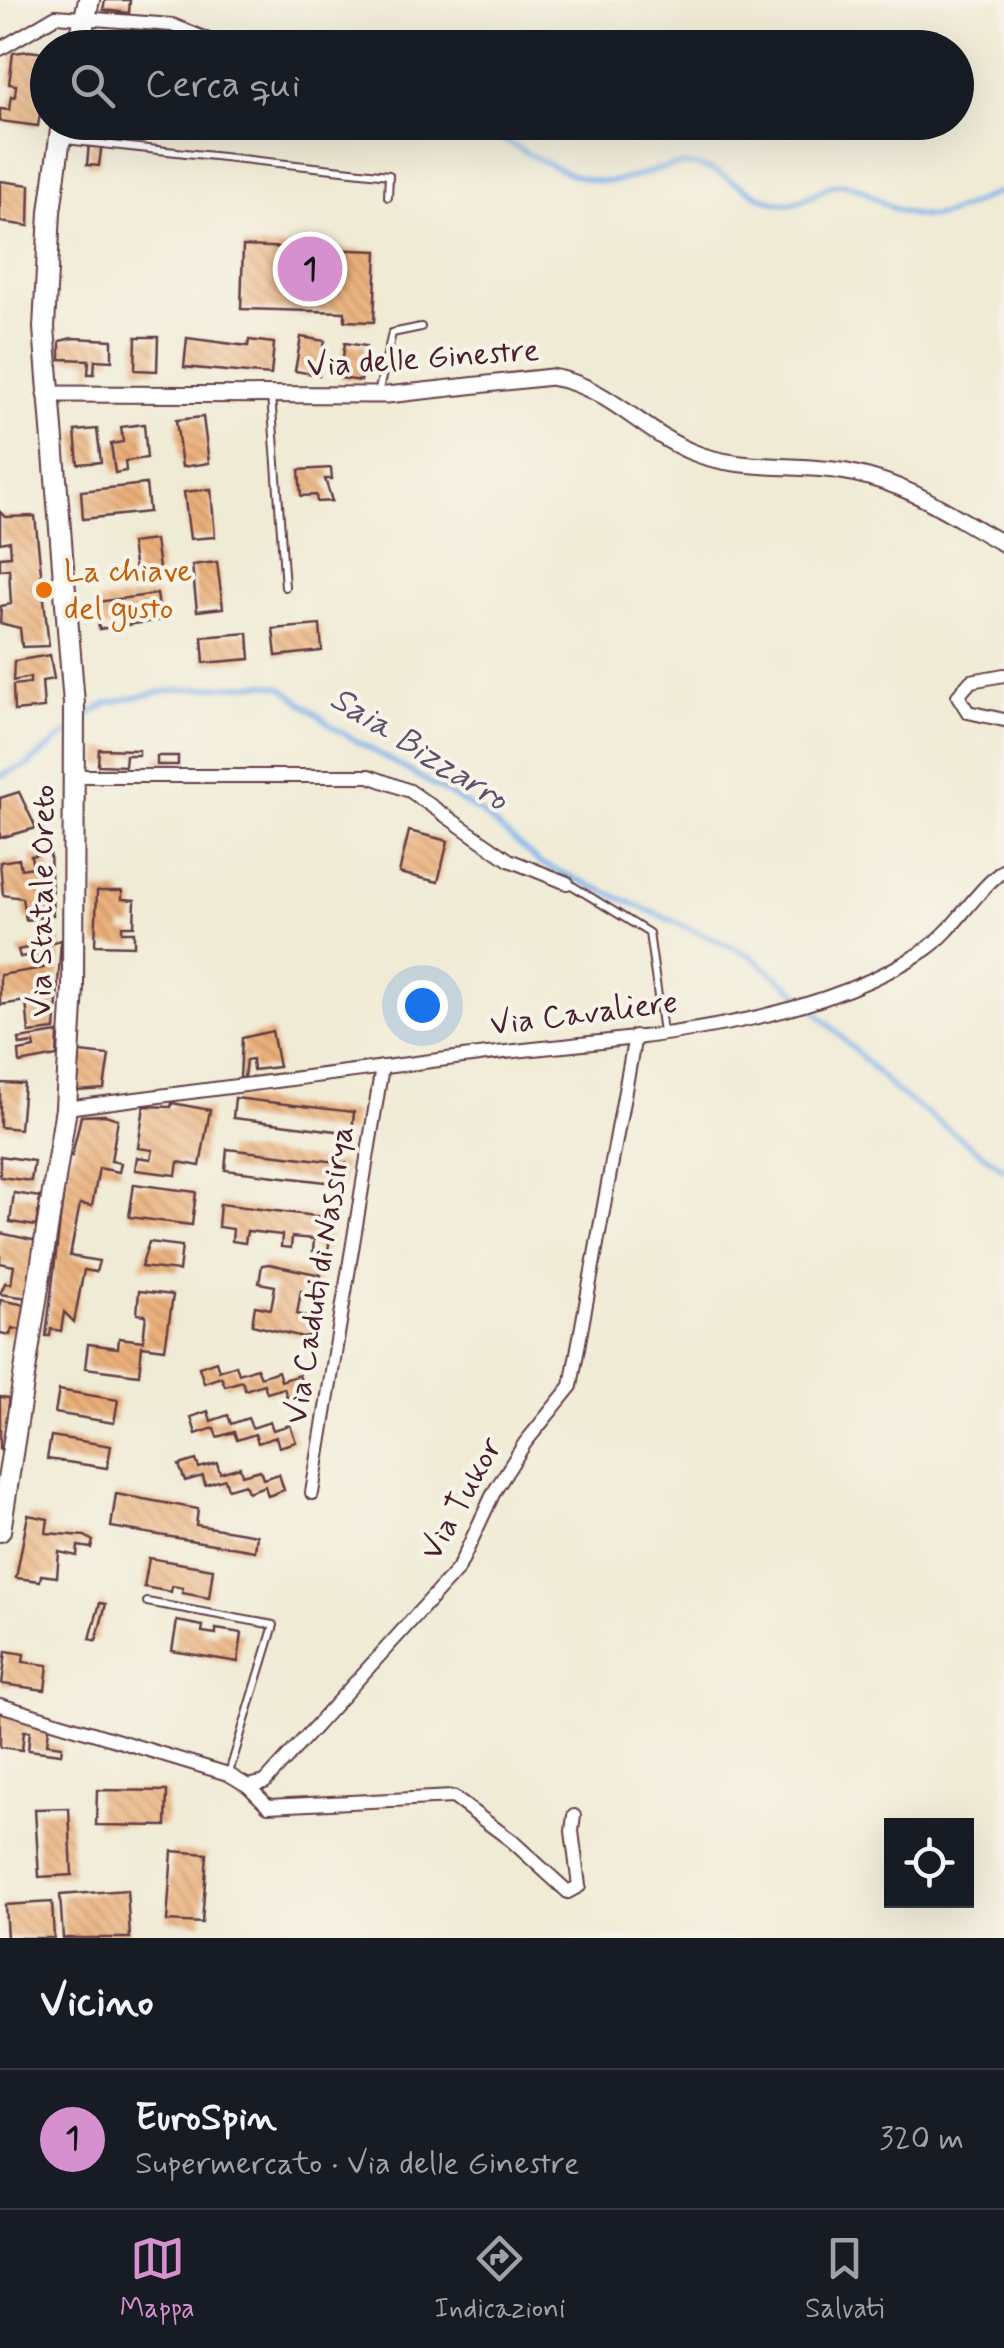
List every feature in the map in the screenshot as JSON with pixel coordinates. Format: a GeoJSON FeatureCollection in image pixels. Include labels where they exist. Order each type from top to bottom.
{"type":"FeatureCollection","features":[{"type":"Feature","properties":{"kind":"main road"},"geometry":{"type":"LineString","coordinates":[[46,394],[45,290],[60,140]]}},
{"type":"Feature","properties":{"kind":"main road","name":"Via Statale Oreto"},"geometry":{"type":"LineString","coordinates":[[0,1531],[66,1108],[76,776],[74,704],[46,394]]}},
{"type":"Feature","properties":{"kind":"street"},"geometry":{"type":"LineString","coordinates":[[32,30],[56,16],[86,10],[184,30]]}},
{"type":"Feature","properties":{"kind":"street"},"geometry":{"type":"LineString","coordinates":[[0,49],[30,31]]}},
{"type":"Feature","properties":{"kind":"street","name":"Via delle Ginestre"},"geometry":{"type":"LineString","coordinates":[[46,394],[378,396],[551,378],[572,380],[610,398],[693,452],[778,469],[848,472],[906,488],[944,506],[1004,544]]}},
{"type":"Feature","properties":{"kind":"street"},"geometry":{"type":"LineString","coordinates":[[1004,675],[971,682],[958,696],[968,712],[1004,720]]}},
{"type":"Feature","properties":{"kind":"street"},"geometry":{"type":"LineString","coordinates":[[76,776],[369,776],[410,791],[509,860],[567,883]]}},
{"type":"Feature","properties":{"kind":"street","name":"Via Cavaliere"},"geometry":{"type":"LineString","coordinates":[[66,1108],[635,1036],[772,1013],[870,980],[928,949],[981,887],[1004,870]]}},
{"type":"Feature","properties":{"kind":"street","name":"Via Tukor"},"geometry":{"type":"LineString","coordinates":[[248,1786],[265,1782],[458,1570],[494,1492],[525,1443],[572,1386],[635,1036]]}},
{"type":"Feature","properties":{"kind":"street","name":"Via Caduti di Nassirya"},"geometry":{"type":"LineString","coordinates":[[312,1493],[382,1067]]}},
{"type":"Feature","properties":{"kind":"street"},"geometry":{"type":"LineString","coordinates":[[0,1705],[228,1774],[248,1786],[268,1806],[453,1798],[512,1840],[568,1892],[575,1891],[580,1878],[573,1848],[574,1816]]}},
{"type":"Feature","properties":{"kind":"lane"},"geometry":{"type":"LineString","coordinates":[[128,140],[388,175],[388,197]]}},
{"type":"Feature","properties":{"kind":"lane"},"geometry":{"type":"LineString","coordinates":[[378,396],[388,340],[400,330],[422,327]]}},
{"type":"Feature","properties":{"kind":"lane"},"geometry":{"type":"LineString","coordinates":[[271,394],[286,587]]}},
{"type":"Feature","properties":{"kind":"lane"},"geometry":{"type":"LineString","coordinates":[[567,883],[649,932],[663,1032]]}},
{"type":"Feature","properties":{"kind":"lane"},"geometry":{"type":"LineString","coordinates":[[147,1602],[274,1625],[228,1774]]}},
{"type":"Feature","properties":{"kind":"building"},"geometry":{"type":"Polygon","coordinates":[[[105,0],[130,0],[129,13],[103,10],[105,0]]]}},
{"type":"Feature","properties":{"kind":"building"},"geometry":{"type":"Polygon","coordinates":[[[30,51],[30,125],[0,121],[0,109],[9,110],[11,96],[15,97],[16,85],[9,84],[13,53],[30,51]]]}},
{"type":"Feature","properties":{"kind":"building"},"geometry":{"type":"Polygon","coordinates":[[[89,140],[102,140],[99,166],[87,165],[89,140]]]}},
{"type":"Feature","properties":{"kind":"building"},"geometry":{"type":"Polygon","coordinates":[[[0,181],[30,185],[29,226],[0,222],[0,181]]]}},
{"type":"Feature","properties":{"kind":"building"},"geometry":{"type":"Polygon","coordinates":[[[243,246],[377,251],[374,322],[345,321],[345,312],[241,309],[243,246]]]}},
{"type":"Feature","properties":{"kind":"building"},"geometry":{"type":"Polygon","coordinates":[[[136,337],[158,337],[157,371],[135,370],[136,337]]]}},
{"type":"Feature","properties":{"kind":"building"},"geometry":{"type":"Polygon","coordinates":[[[301,337],[325,341],[319,375],[295,371],[301,337]]]}},
{"type":"Feature","properties":{"kind":"building"},"geometry":{"type":"Polygon","coordinates":[[[187,338],[248,346],[249,340],[274,343],[271,375],[184,367],[187,338]]]}},
{"type":"Feature","properties":{"kind":"building"},"geometry":{"type":"Polygon","coordinates":[[[112,340],[112,361],[95,360],[94,374],[88,374],[89,360],[60,359],[60,341],[112,340]]]}},
{"type":"Feature","properties":{"kind":"building"},"geometry":{"type":"Polygon","coordinates":[[[345,343],[366,346],[361,381],[340,378],[345,343]]]}},
{"type":"Feature","properties":{"kind":"building"},"geometry":{"type":"Polygon","coordinates":[[[203,417],[209,463],[182,467],[176,420],[203,417]]]}},
{"type":"Feature","properties":{"kind":"building"},"geometry":{"type":"Polygon","coordinates":[[[144,424],[147,458],[125,461],[126,471],[115,473],[111,444],[123,442],[121,427],[144,424]]]}},
{"type":"Feature","properties":{"kind":"building"},"geometry":{"type":"Polygon","coordinates":[[[97,429],[101,462],[78,464],[75,431],[97,429]]]}},
{"type":"Feature","properties":{"kind":"building"},"geometry":{"type":"Polygon","coordinates":[[[331,468],[332,479],[325,479],[332,501],[317,502],[316,495],[301,496],[299,470],[331,468]]]}},
{"type":"Feature","properties":{"kind":"building"},"geometry":{"type":"Polygon","coordinates":[[[146,484],[149,512],[83,519],[81,491],[146,484]]]}},
{"type":"Feature","properties":{"kind":"building"},"geometry":{"type":"Polygon","coordinates":[[[211,489],[215,537],[190,539],[184,492],[211,489]]]}},
{"type":"Feature","properties":{"kind":"building"},"geometry":{"type":"Polygon","coordinates":[[[0,512],[5,517],[35,516],[49,646],[22,647],[20,628],[0,623],[1,606],[11,604],[9,569],[0,570],[0,557],[11,556],[10,541],[0,543],[0,512]]]}},
{"type":"Feature","properties":{"kind":"building"},"geometry":{"type":"Polygon","coordinates":[[[155,540],[160,575],[136,579],[131,543],[155,540]]]}},
{"type":"Feature","properties":{"kind":"building"},"geometry":{"type":"Polygon","coordinates":[[[217,562],[223,608],[197,611],[192,565],[217,562]]]}},
{"type":"Feature","properties":{"kind":"building"},"geometry":{"type":"Polygon","coordinates":[[[157,594],[161,620],[99,629],[96,602],[157,594]]]}},
{"type":"Feature","properties":{"kind":"building"},"geometry":{"type":"Polygon","coordinates":[[[320,625],[322,651],[276,656],[273,629],[320,625]]]}},
{"type":"Feature","properties":{"kind":"building"},"geometry":{"type":"Polygon","coordinates":[[[248,633],[250,659],[204,663],[202,637],[248,633]]]}},
{"type":"Feature","properties":{"kind":"building"},"geometry":{"type":"Polygon","coordinates":[[[50,655],[54,679],[42,681],[44,708],[14,711],[13,685],[30,683],[30,677],[13,681],[14,661],[50,655]]]}},
{"type":"Feature","properties":{"kind":"building"},"geometry":{"type":"Polygon","coordinates":[[[99,749],[139,750],[139,755],[126,755],[125,766],[98,765],[99,749]]]}},
{"type":"Feature","properties":{"kind":"building"},"geometry":{"type":"Polygon","coordinates":[[[157,756],[178,756],[178,765],[157,765],[157,756]]]}},
{"type":"Feature","properties":{"kind":"building"},"geometry":{"type":"Polygon","coordinates":[[[19,792],[36,828],[0,838],[0,798],[19,792]]]}},
{"type":"Feature","properties":{"kind":"building"},"geometry":{"type":"Polygon","coordinates":[[[409,831],[448,841],[438,882],[399,873],[409,831]]]}},
{"type":"Feature","properties":{"kind":"building"},"geometry":{"type":"Polygon","coordinates":[[[50,852],[53,915],[26,920],[22,898],[3,895],[0,862],[19,859],[21,869],[33,867],[31,856],[50,852]]]}},
{"type":"Feature","properties":{"kind":"building"},"geometry":{"type":"Polygon","coordinates":[[[97,891],[122,891],[122,899],[135,900],[134,926],[122,926],[122,932],[134,932],[134,946],[95,945],[97,891]]]}},
{"type":"Feature","properties":{"kind":"building"},"geometry":{"type":"Polygon","coordinates":[[[61,940],[55,1030],[29,1033],[26,1001],[0,1005],[0,975],[44,968],[41,954],[20,957],[18,950],[61,940]]]}},
{"type":"Feature","properties":{"kind":"building"},"geometry":{"type":"Polygon","coordinates":[[[272,1031],[279,1067],[253,1070],[252,1059],[246,1060],[244,1078],[240,1078],[242,1038],[272,1031]]]}},
{"type":"Feature","properties":{"kind":"building"},"geometry":{"type":"Polygon","coordinates":[[[58,1033],[57,1056],[20,1063],[19,1051],[35,1048],[34,1043],[20,1045],[19,1039],[58,1033]]]}},
{"type":"Feature","properties":{"kind":"building"},"geometry":{"type":"Polygon","coordinates":[[[80,1052],[109,1055],[104,1089],[77,1091],[80,1052]]]}},
{"type":"Feature","properties":{"kind":"building"},"geometry":{"type":"Polygon","coordinates":[[[0,1083],[24,1084],[20,1129],[0,1127],[0,1083]]]}},
{"type":"Feature","properties":{"kind":"building"},"geometry":{"type":"Polygon","coordinates":[[[235,1098],[354,1112],[352,1133],[233,1118],[235,1098]]]}},
{"type":"Feature","properties":{"kind":"building"},"geometry":{"type":"Polygon","coordinates":[[[172,1103],[210,1110],[200,1166],[178,1162],[176,1175],[135,1170],[137,1157],[151,1159],[153,1150],[138,1148],[144,1106],[171,1107],[172,1103]]]}},
{"type":"Feature","properties":{"kind":"building"},"geometry":{"type":"Polygon","coordinates":[[[81,1116],[118,1119],[111,1161],[121,1163],[119,1172],[99,1168],[92,1206],[80,1204],[70,1256],[99,1261],[96,1272],[84,1270],[74,1322],[64,1312],[61,1331],[51,1329],[50,1336],[46,1336],[68,1155],[72,1156],[81,1116]]]}},
{"type":"Feature","properties":{"kind":"building"},"geometry":{"type":"Polygon","coordinates":[[[227,1149],[346,1163],[343,1184],[225,1170],[227,1149]]]}},
{"type":"Feature","properties":{"kind":"building"},"geometry":{"type":"Polygon","coordinates":[[[0,1156],[34,1161],[31,1181],[0,1177],[0,1156]]]}},
{"type":"Feature","properties":{"kind":"building"},"geometry":{"type":"Polygon","coordinates":[[[134,1184],[196,1192],[192,1225],[129,1217],[134,1184]]]}},
{"type":"Feature","properties":{"kind":"building"},"geometry":{"type":"Polygon","coordinates":[[[14,1193],[40,1197],[36,1226],[10,1222],[14,1193]]]}},
{"type":"Feature","properties":{"kind":"building"},"geometry":{"type":"Polygon","coordinates":[[[220,1204],[332,1218],[328,1252],[313,1251],[314,1239],[292,1237],[291,1248],[281,1247],[282,1235],[247,1231],[245,1243],[232,1241],[233,1229],[218,1227],[220,1204]]]}},
{"type":"Feature","properties":{"kind":"building"},"geometry":{"type":"Polygon","coordinates":[[[0,1233],[37,1241],[28,1298],[0,1294],[5,1283],[11,1284],[14,1266],[0,1263],[0,1233]]]}},
{"type":"Feature","properties":{"kind":"building"},"geometry":{"type":"Polygon","coordinates":[[[149,1242],[182,1246],[179,1271],[141,1267],[149,1242]]]}},
{"type":"Feature","properties":{"kind":"building"},"geometry":{"type":"Polygon","coordinates":[[[262,1265],[321,1275],[318,1294],[301,1291],[297,1314],[314,1318],[311,1335],[303,1337],[252,1325],[255,1306],[271,1309],[275,1286],[259,1283],[262,1265]]]}},
{"type":"Feature","properties":{"kind":"building"},"geometry":{"type":"Polygon","coordinates":[[[139,1291],[173,1295],[165,1349],[142,1346],[139,1375],[85,1368],[88,1344],[118,1348],[119,1338],[143,1341],[146,1315],[137,1314],[139,1291]]]}},
{"type":"Feature","properties":{"kind":"building"},"geometry":{"type":"Polygon","coordinates":[[[0,1300],[26,1305],[21,1330],[12,1328],[10,1335],[0,1333],[0,1300]]]}},
{"type":"Feature","properties":{"kind":"building"},"geometry":{"type":"Polygon","coordinates":[[[216,1361],[219,1371],[236,1365],[239,1374],[257,1368],[261,1377],[278,1371],[281,1381],[299,1375],[304,1391],[287,1397],[284,1388],[267,1393],[264,1384],[245,1390],[242,1381],[225,1386],[221,1377],[204,1383],[199,1367],[216,1361]]]}},
{"type":"Feature","properties":{"kind":"building"},"geometry":{"type":"Polygon","coordinates":[[[59,1390],[118,1400],[114,1423],[55,1413],[59,1390]]]}},
{"type":"Feature","properties":{"kind":"building"},"geometry":{"type":"Polygon","coordinates":[[[0,1397],[10,1398],[2,1451],[0,1450],[0,1397]]]}},
{"type":"Feature","properties":{"kind":"building"},"geometry":{"type":"Polygon","coordinates":[[[208,1411],[211,1421],[228,1415],[231,1424],[248,1418],[252,1428],[270,1422],[273,1430],[290,1425],[296,1442],[279,1447],[276,1437],[258,1443],[255,1434],[237,1440],[234,1432],[217,1437],[214,1428],[196,1434],[191,1417],[208,1411]]]}},
{"type":"Feature","properties":{"kind":"building"},"geometry":{"type":"Polygon","coordinates":[[[51,1436],[111,1446],[107,1468],[47,1459],[51,1436]]]}},
{"type":"Feature","properties":{"kind":"building"},"geometry":{"type":"Polygon","coordinates":[[[196,1460],[199,1468],[217,1463],[220,1473],[240,1467],[242,1475],[260,1470],[263,1479],[279,1474],[284,1490],[268,1496],[265,1486],[248,1492],[245,1484],[228,1489],[225,1479],[205,1485],[203,1476],[185,1481],[179,1465],[196,1460]]]}},
{"type":"Feature","properties":{"kind":"building"},"geometry":{"type":"Polygon","coordinates":[[[116,1494],[198,1509],[196,1525],[257,1535],[255,1551],[111,1527],[116,1494]]]}},
{"type":"Feature","properties":{"kind":"building"},"geometry":{"type":"Polygon","coordinates":[[[28,1515],[48,1519],[46,1533],[85,1536],[93,1541],[91,1548],[78,1546],[77,1556],[59,1552],[57,1577],[41,1575],[40,1581],[16,1578],[28,1515]]]}},
{"type":"Feature","properties":{"kind":"building"},"geometry":{"type":"Polygon","coordinates":[[[149,1558],[213,1569],[209,1598],[182,1593],[183,1588],[172,1586],[171,1592],[144,1587],[149,1558]]]}},
{"type":"Feature","properties":{"kind":"building"},"geometry":{"type":"Polygon","coordinates":[[[100,1603],[106,1604],[96,1641],[90,1639],[100,1603]]]}},
{"type":"Feature","properties":{"kind":"building"},"geometry":{"type":"Polygon","coordinates":[[[177,1621],[203,1626],[202,1632],[216,1634],[216,1629],[242,1633],[238,1662],[172,1651],[177,1621]]]}},
{"type":"Feature","properties":{"kind":"building"},"geometry":{"type":"Polygon","coordinates":[[[6,1651],[24,1654],[23,1662],[48,1665],[45,1690],[2,1684],[6,1651]]]}},
{"type":"Feature","properties":{"kind":"building"},"geometry":{"type":"Polygon","coordinates":[[[0,1710],[50,1722],[47,1744],[62,1746],[61,1754],[28,1750],[30,1731],[24,1731],[22,1750],[0,1747],[0,1710]]]}},
{"type":"Feature","properties":{"kind":"building"},"geometry":{"type":"Polygon","coordinates":[[[97,1790],[167,1791],[166,1826],[96,1825],[97,1790]]]}},
{"type":"Feature","properties":{"kind":"building"},"geometry":{"type":"Polygon","coordinates":[[[69,1808],[72,1875],[39,1877],[35,1809],[69,1808]]]}},
{"type":"Feature","properties":{"kind":"building"},"geometry":{"type":"Polygon","coordinates":[[[172,1851],[207,1854],[202,1923],[167,1921],[172,1851]]]}},
{"type":"Feature","properties":{"kind":"building"},"geometry":{"type":"Polygon","coordinates":[[[127,1890],[130,1938],[63,1938],[60,1895],[127,1890]]]}},
{"type":"Feature","properties":{"kind":"building"},"geometry":{"type":"Polygon","coordinates":[[[52,1902],[54,1938],[7,1938],[5,1905],[52,1902]]]}},
{"type":"Feature","properties":{"kind":"waterway"},"geometry":{"type":"LineString","coordinates":[[502,140],[561,170],[591,180],[616,181],[688,165],[712,170],[767,199],[788,204],[842,184],[858,188],[901,212],[931,216],[958,210],[1004,190]]}},
{"type":"Feature","properties":{"kind":"waterway","name":"Saia Bizzarro"},"geometry":{"type":"LineString","coordinates":[[82,719],[108,703],[171,690],[264,684],[282,687],[334,728],[480,812],[540,863],[750,955],[799,994]]}},
{"type":"Feature","properties":{"kind":"waterway","name":"Saia Bizzarro"},"geometry":{"type":"LineString","coordinates":[[0,776],[28,765],[67,733]]}},
{"type":"Feature","properties":{"kind":"waterway","name":"Saia Bizzarro"},"geometry":{"type":"LineString","coordinates":[[816,1012],[898,1093],[1004,1169]]}},
{"type":"Feature","properties":{"kind":"place","name":"EuroSpin"},"geometry":{"type":"Point","coordinates":[310,269]}},
{"type":"Feature","properties":{"kind":"place","name":"La chiave del gusto"},"geometry":{"type":"Point","coordinates":[44,590]}}]}
